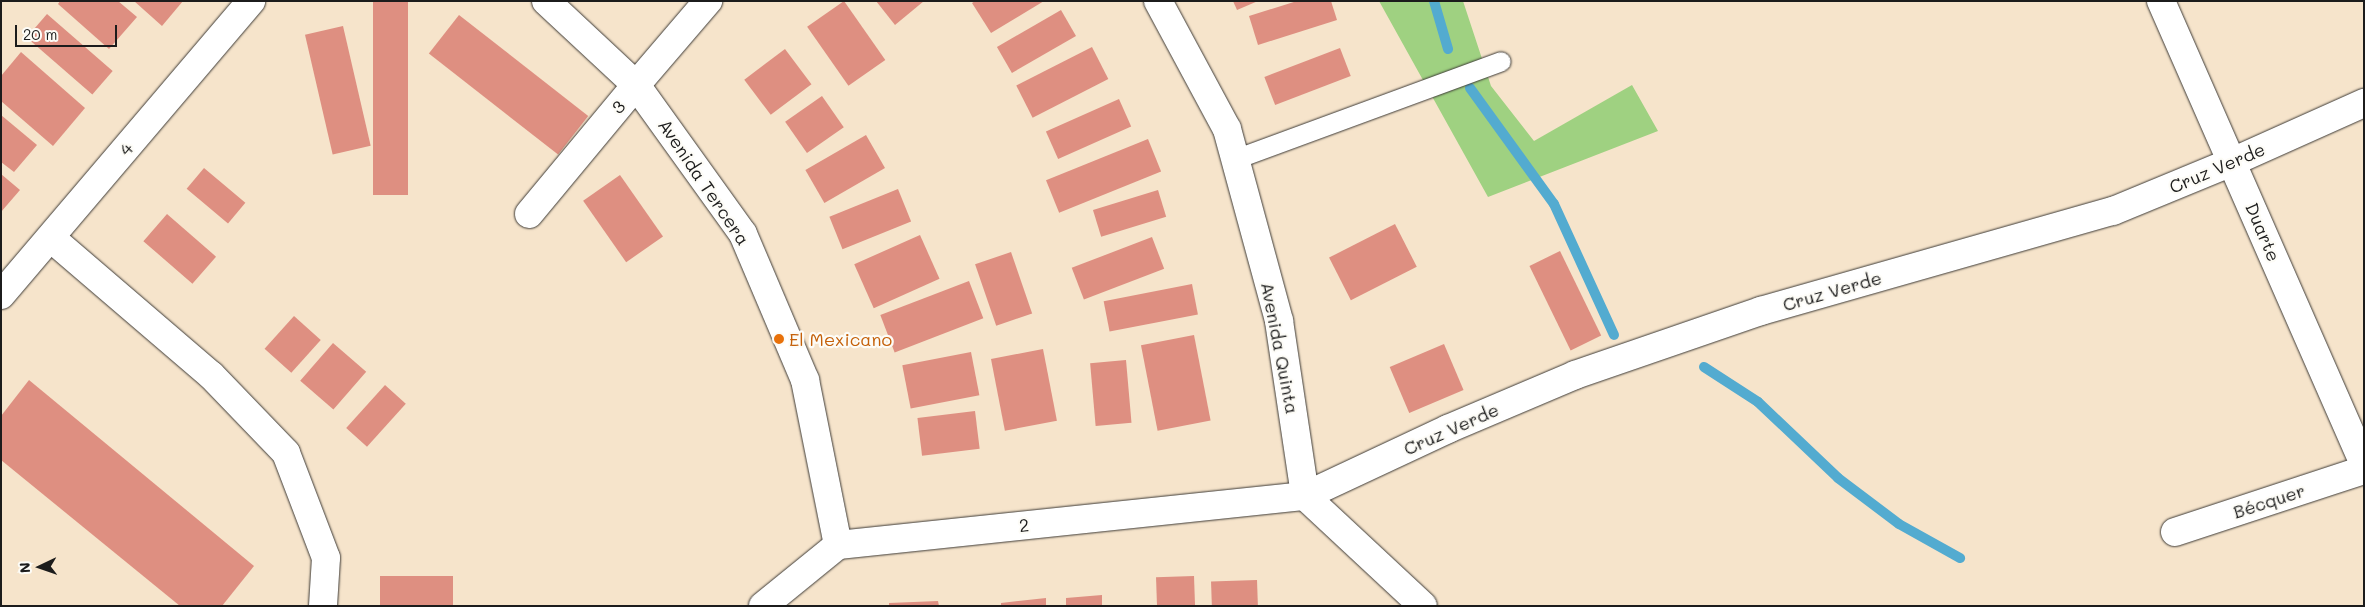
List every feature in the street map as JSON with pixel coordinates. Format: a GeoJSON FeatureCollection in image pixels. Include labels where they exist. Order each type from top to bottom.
{"type":"FeatureCollection","features":[{"type":"Feature","properties":{"kind":"street","name":"4"},"geometry":{"type":"LineString","coordinates":[[1,296],[251,1]]}},
{"type":"Feature","properties":{"kind":"street","name":"Avenida Tercera"},"geometry":{"type":"LineString","coordinates":[[546,1],[636,85],[743,234],[805,380],[838,545]]}},
{"type":"Feature","properties":{"kind":"street","name":"3"},"geometry":{"type":"LineString","coordinates":[[529,214],[708,1]]}},
{"type":"Feature","properties":{"kind":"street","name":"Avenida Quinta"},"geometry":{"type":"LineString","coordinates":[[1158,1],[1227,129],[1279,321],[1305,496]]}},
{"type":"Feature","properties":{"kind":"street","name":"Duarte"},"geometry":{"type":"LineString","coordinates":[[2161,1],[2364,464]]}},
{"type":"Feature","properties":{"kind":"street","name":"Cruz Verde"},"geometry":{"type":"LineString","coordinates":[[1305,496],[1448,429],[1575,375],[1761,311],[2114,211],[2232,162],[2364,103]]}},
{"type":"Feature","properties":{"kind":"street"},"geometry":{"type":"LineString","coordinates":[[51,238],[211,375],[286,453],[326,558],[323,606]]}},
{"type":"Feature","properties":{"kind":"street","name":"Bécquer"},"geometry":{"type":"LineString","coordinates":[[2175,532],[2364,470]]}},
{"type":"Feature","properties":{"kind":"street"},"geometry":{"type":"LineString","coordinates":[[1305,496],[1423,606]]}},
{"type":"Feature","properties":{"kind":"street","name":"2"},"geometry":{"type":"LineString","coordinates":[[838,545],[1305,496]]}},
{"type":"Feature","properties":{"kind":"street"},"geometry":{"type":"LineString","coordinates":[[763,606],[838,545]]}},
{"type":"Feature","properties":{"kind":"lane"},"geometry":{"type":"LineString","coordinates":[[1235,159],[1501,61]]}},
{"type":"Feature","properties":{"kind":"green space"},"geometry":{"type":"Polygon","coordinates":[[[1379,1],[1463,1],[1491,86],[1534,141],[1632,85],[1658,131],[1488,197],[1379,1]]]}},
{"type":"Feature","properties":{"kind":"building"},"geometry":{"type":"Polygon","coordinates":[[[60,1],[118,1],[137,17],[109,49],[58,4],[60,1]]]}},
{"type":"Feature","properties":{"kind":"building"},"geometry":{"type":"Polygon","coordinates":[[[134,1],[183,1],[162,26],[134,1]]]}},
{"type":"Feature","properties":{"kind":"building"},"geometry":{"type":"Polygon","coordinates":[[[373,1],[408,1],[408,195],[373,195],[373,1]]]}},
{"type":"Feature","properties":{"kind":"building"},"geometry":{"type":"Polygon","coordinates":[[[844,1],[885,60],[848,86],[807,27],[844,1]]]}},
{"type":"Feature","properties":{"kind":"building"},"geometry":{"type":"Polygon","coordinates":[[[876,1],[924,1],[895,25],[876,1]]]}},
{"type":"Feature","properties":{"kind":"building"},"geometry":{"type":"Polygon","coordinates":[[[975,1],[1044,1],[991,33],[972,3],[975,1]]]}},
{"type":"Feature","properties":{"kind":"building"},"geometry":{"type":"Polygon","coordinates":[[[1233,1],[1258,1],[1237,10],[1233,1]]]}},
{"type":"Feature","properties":{"kind":"building"},"geometry":{"type":"Polygon","coordinates":[[[1297,1],[1331,1],[1337,20],[1258,45],[1249,16],[1297,1]]]}},
{"type":"Feature","properties":{"kind":"building"},"geometry":{"type":"Polygon","coordinates":[[[1061,10],[1076,36],[1012,73],[997,47],[1061,10]]]}},
{"type":"Feature","properties":{"kind":"building"},"geometry":{"type":"Polygon","coordinates":[[[47,14],[113,71],[92,94],[27,37],[47,14]]]}},
{"type":"Feature","properties":{"kind":"building"},"geometry":{"type":"Polygon","coordinates":[[[459,15],[588,116],[558,155],[429,54],[459,15]]]}},
{"type":"Feature","properties":{"kind":"building"},"geometry":{"type":"Polygon","coordinates":[[[343,26],[371,146],[333,155],[305,35],[343,26]]]}},
{"type":"Feature","properties":{"kind":"building"},"geometry":{"type":"Polygon","coordinates":[[[1092,47],[1108,79],[1033,118],[1016,86],[1092,47]]]}},
{"type":"Feature","properties":{"kind":"building"},"geometry":{"type":"Polygon","coordinates":[[[1340,48],[1351,76],[1275,105],[1264,77],[1340,48]]]}},
{"type":"Feature","properties":{"kind":"building"},"geometry":{"type":"Polygon","coordinates":[[[785,49],[811,84],[771,115],[744,80],[785,49]]]}},
{"type":"Feature","properties":{"kind":"building"},"geometry":{"type":"Polygon","coordinates":[[[21,52],[85,108],[53,146],[1,101],[1,76],[21,52]]]}},
{"type":"Feature","properties":{"kind":"building"},"geometry":{"type":"Polygon","coordinates":[[[822,96],[844,127],[807,153],[785,122],[822,96]]]}},
{"type":"Feature","properties":{"kind":"building"},"geometry":{"type":"Polygon","coordinates":[[[1119,99],[1131,126],[1058,159],[1046,132],[1119,99]]]}},
{"type":"Feature","properties":{"kind":"building"},"geometry":{"type":"Polygon","coordinates":[[[1,115],[37,145],[14,172],[1,162],[1,115]]]}},
{"type":"Feature","properties":{"kind":"building"},"geometry":{"type":"Polygon","coordinates":[[[866,135],[885,168],[824,203],[805,170],[866,135]]]}},
{"type":"Feature","properties":{"kind":"building"},"geometry":{"type":"Polygon","coordinates":[[[1148,139],[1161,171],[1059,213],[1046,180],[1148,139]]]}},
{"type":"Feature","properties":{"kind":"building"},"geometry":{"type":"Polygon","coordinates":[[[204,168],[245,203],[228,223],[187,189],[204,168]]]}},
{"type":"Feature","properties":{"kind":"building"},"geometry":{"type":"Polygon","coordinates":[[[1,174],[20,190],[1,212],[1,174]]]}},
{"type":"Feature","properties":{"kind":"building"},"geometry":{"type":"Polygon","coordinates":[[[620,175],[663,236],[626,262],[583,201],[620,175]]]}},
{"type":"Feature","properties":{"kind":"building"},"geometry":{"type":"Polygon","coordinates":[[[898,189],[911,221],[842,249],[829,217],[898,189]]]}},
{"type":"Feature","properties":{"kind":"building"},"geometry":{"type":"Polygon","coordinates":[[[1158,190],[1166,217],[1101,237],[1093,210],[1158,190]]]}},
{"type":"Feature","properties":{"kind":"building"},"geometry":{"type":"Polygon","coordinates":[[[167,214],[216,257],[192,284],[143,241],[167,214]]]}},
{"type":"Feature","properties":{"kind":"building"},"geometry":{"type":"Polygon","coordinates":[[[1395,224],[1417,267],[1351,300],[1329,258],[1395,224]]]}},
{"type":"Feature","properties":{"kind":"building"},"geometry":{"type":"Polygon","coordinates":[[[920,235],[940,279],[874,308],[854,264],[920,235]]]}},
{"type":"Feature","properties":{"kind":"building"},"geometry":{"type":"Polygon","coordinates":[[[1152,237],[1164,269],[1084,300],[1072,268],[1152,237]]]}},
{"type":"Feature","properties":{"kind":"building"},"geometry":{"type":"Polygon","coordinates":[[[1560,251],[1601,335],[1571,350],[1529,266],[1560,251]]]}},
{"type":"Feature","properties":{"kind":"building"},"geometry":{"type":"Polygon","coordinates":[[[1011,252],[1032,313],[996,326],[975,264],[1011,252]]]}},
{"type":"Feature","properties":{"kind":"building"},"geometry":{"type":"Polygon","coordinates":[[[969,281],[983,318],[895,352],[880,315],[969,281]]]}},
{"type":"Feature","properties":{"kind":"building"},"geometry":{"type":"Polygon","coordinates":[[[1192,284],[1198,314],[1110,332],[1104,301],[1192,284]]]}},
{"type":"Feature","properties":{"kind":"building"},"geometry":{"type":"Polygon","coordinates":[[[294,316],[321,340],[291,373],[265,349],[294,316]]]}},
{"type":"Feature","properties":{"kind":"building"},"geometry":{"type":"Polygon","coordinates":[[[1194,335],[1211,420],[1158,431],[1141,345],[1194,335]]]}},
{"type":"Feature","properties":{"kind":"building"},"geometry":{"type":"Polygon","coordinates":[[[333,343],[366,372],[333,410],[300,381],[333,343]]]}},
{"type":"Feature","properties":{"kind":"building"},"geometry":{"type":"Polygon","coordinates":[[[1444,344],[1464,390],[1409,413],[1390,367],[1444,344]]]}},
{"type":"Feature","properties":{"kind":"building"},"geometry":{"type":"Polygon","coordinates":[[[1043,349],[1057,421],[1005,431],[991,359],[1043,349]]]}},
{"type":"Feature","properties":{"kind":"building"},"geometry":{"type":"Polygon","coordinates":[[[971,352],[979,395],[911,409],[902,365],[971,352]]]}},
{"type":"Feature","properties":{"kind":"building"},"geometry":{"type":"Polygon","coordinates":[[[1126,360],[1131,423],[1096,426],[1090,363],[1126,360]]]}},
{"type":"Feature","properties":{"kind":"building"},"geometry":{"type":"Polygon","coordinates":[[[29,380],[254,566],[222,606],[180,606],[1,460],[1,416],[29,380]]]}},
{"type":"Feature","properties":{"kind":"building"},"geometry":{"type":"Polygon","coordinates":[[[385,385],[406,404],[367,447],[346,428],[385,385]]]}},
{"type":"Feature","properties":{"kind":"building"},"geometry":{"type":"Polygon","coordinates":[[[975,411],[980,449],[922,456],[917,418],[975,411]]]}},
{"type":"Feature","properties":{"kind":"building"},"geometry":{"type":"Polygon","coordinates":[[[380,576],[453,576],[453,606],[380,606],[380,576]]]}},
{"type":"Feature","properties":{"kind":"building"},"geometry":{"type":"Polygon","coordinates":[[[1194,576],[1195,606],[1157,606],[1156,577],[1194,576]]]}},
{"type":"Feature","properties":{"kind":"building"},"geometry":{"type":"Polygon","coordinates":[[[1257,580],[1258,606],[1212,606],[1211,582],[1257,580]]]}},
{"type":"Feature","properties":{"kind":"building"},"geometry":{"type":"Polygon","coordinates":[[[1102,595],[1102,606],[1066,606],[1066,598],[1102,595]]]}},
{"type":"Feature","properties":{"kind":"building"},"geometry":{"type":"Polygon","coordinates":[[[1046,598],[1046,606],[1001,606],[1001,603],[1046,598]]]}},
{"type":"Feature","properties":{"kind":"building"},"geometry":{"type":"Polygon","coordinates":[[[938,601],[939,606],[889,606],[889,603],[938,601]]]}},
{"type":"Feature","properties":{"kind":"waterway"},"geometry":{"type":"LineString","coordinates":[[1434,1],[1448,49]]}},
{"type":"Feature","properties":{"kind":"waterway"},"geometry":{"type":"LineString","coordinates":[[1470,88],[1554,204],[1614,335]]}},
{"type":"Feature","properties":{"kind":"waterway"},"geometry":{"type":"LineString","coordinates":[[1704,367],[1758,402],[1838,478],[1899,524],[1960,558]]}},
{"type":"Feature","properties":{"kind":"place","name":"El Mexicano"},"geometry":{"type":"Point","coordinates":[779,339]}}]}
